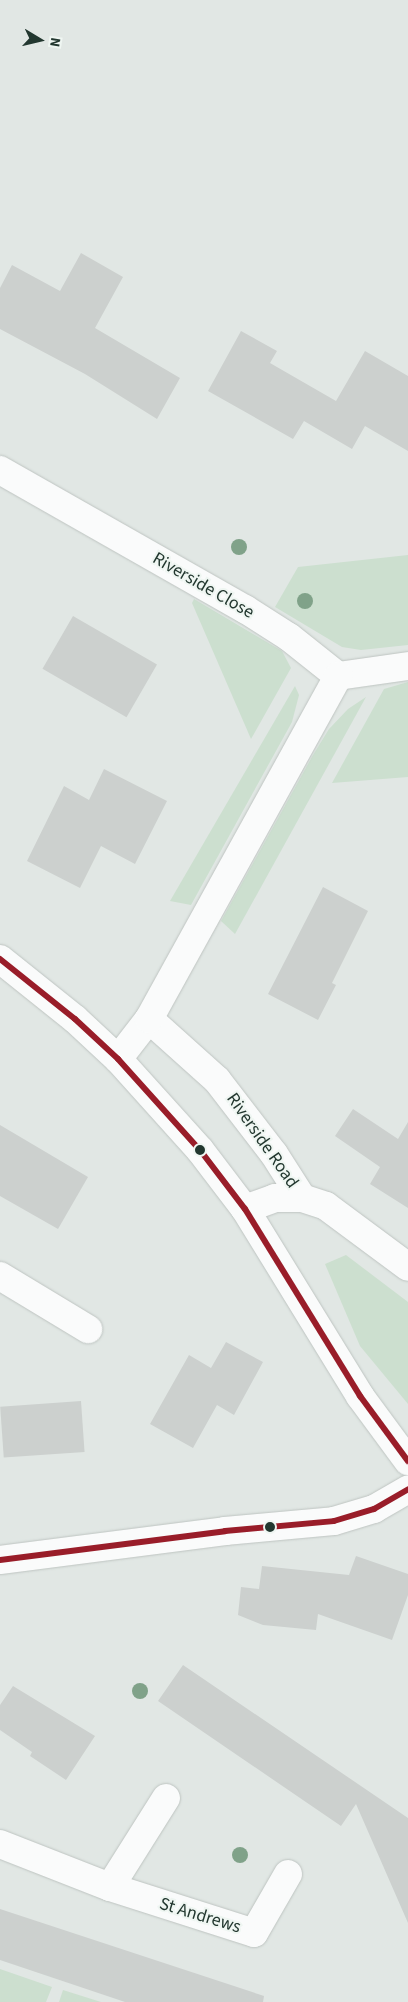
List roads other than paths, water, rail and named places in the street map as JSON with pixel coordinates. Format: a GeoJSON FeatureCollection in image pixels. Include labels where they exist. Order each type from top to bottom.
{"type":"FeatureCollection","features":[{"type":"Feature","properties":{"kind":"street","name":"Riverside Close"},"geometry":{"type":"LineString","coordinates":[[0,470],[245,609],[289,637],[338,676]]}},
{"type":"Feature","properties":{"kind":"street"},"geometry":{"type":"LineString","coordinates":[[118,1059],[149,1019],[338,676],[408,666]]}},
{"type":"Feature","properties":{"kind":"street"},"geometry":{"type":"LineString","coordinates":[[0,959],[75,1019],[118,1059],[157,1100],[245,1209],[360,1396],[408,1461]]}},
{"type":"Feature","properties":{"kind":"street","name":"Riverside Road"},"geometry":{"type":"LineString","coordinates":[[149,1019],[217,1080],[274,1154],[302,1198],[326,1206],[408,1267]]}},
{"type":"Feature","properties":{"kind":"street"},"geometry":{"type":"LineString","coordinates":[[245,1209],[275,1198],[302,1198]]}},
{"type":"Feature","properties":{"kind":"street"},"geometry":{"type":"LineString","coordinates":[[0,1276],[88,1329]]}},
{"type":"Feature","properties":{"kind":"street"},"geometry":{"type":"LineString","coordinates":[[0,1560],[225,1531],[334,1521],[374,1509],[408,1489]]}},
{"type":"Feature","properties":{"kind":"street"},"geometry":{"type":"LineString","coordinates":[[110,1887],[166,1798]]}},
{"type":"Feature","properties":{"kind":"street","name":"St Andrews"},"geometry":{"type":"LineString","coordinates":[[0,1844],[110,1887],[254,1933],[288,1874]]}}]}
